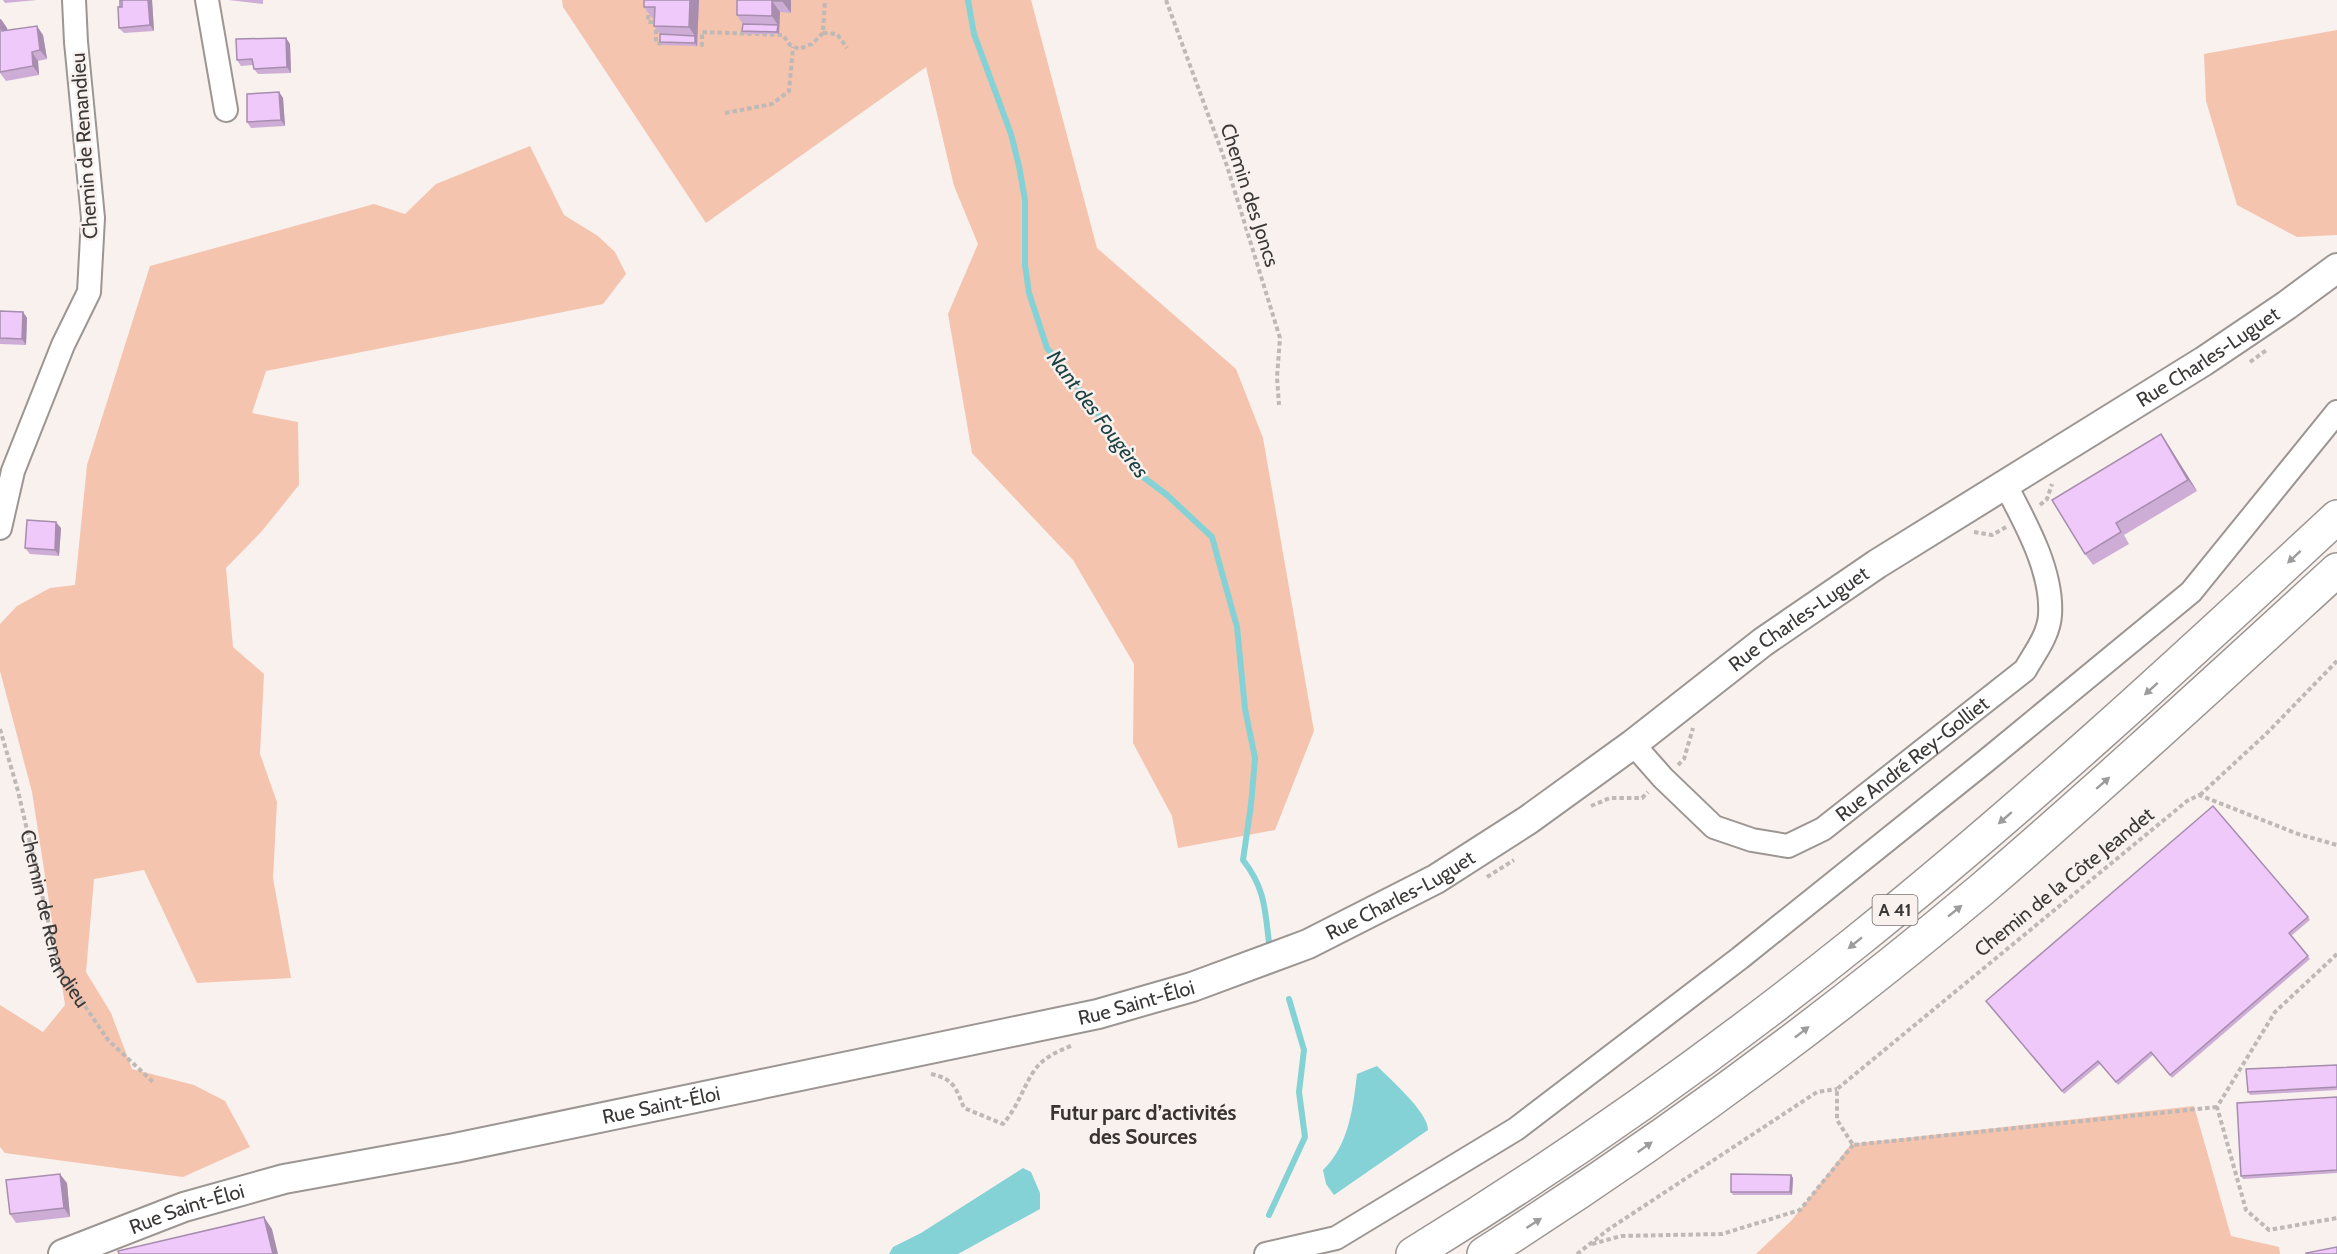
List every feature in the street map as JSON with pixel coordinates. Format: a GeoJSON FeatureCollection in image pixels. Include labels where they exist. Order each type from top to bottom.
{"type":"FeatureCollection","features":[{"type":"Feature","properties":{"kind":"highway","name":"A 41"},"geometry":{"type":"LineString","coordinates":[[1413,1254],[1568,1154],[1672,1082],[1855,943],[2083,751],[2337,517]]}},
{"type":"Feature","properties":{"kind":"highway","name":"A 41"},"geometry":{"type":"LineString","coordinates":[[1484,1254],[1544,1216],[1695,1112],[1886,966],[1979,891],[2098,788],[2337,570]]}},
{"type":"Feature","properties":{"kind":"main road","name":"Rue Charles-Luguet"},"geometry":{"type":"LineString","coordinates":[[1261,963],[1308,944],[1436,879],[1528,820],[1633,744],[1763,642],[1876,564],[2204,361],[2337,268]]}},
{"type":"Feature","properties":{"kind":"main road","name":"Rue Saint-Éloi"},"geometry":{"type":"LineString","coordinates":[[63,1254],[184,1207],[284,1179],[455,1148],[1098,1014],[1192,987],[1261,963]]}},
{"type":"Feature","properties":{"kind":"street","name":"Chemin de Renandieu"},"geometry":{"type":"LineString","coordinates":[[0,528],[13,471],[63,345],[89,292],[93,218],[74,0]]}},
{"type":"Feature","properties":{"kind":"street"},"geometry":{"type":"LineString","coordinates":[[207,0],[226,110]]}},
{"type":"Feature","properties":{"kind":"street"},"geometry":{"type":"LineString","coordinates":[[1266,1254],[1336,1238],[1516,1129],[1740,958],[1987,760],[2191,592],[2337,412]]}},
{"type":"Feature","properties":{"kind":"street","name":"Rue André Rey-Golliet"},"geometry":{"type":"LineString","coordinates":[[1633,744],[1714,827],[1752,840],[1788,846],[1823,829],[2025,670],[2041,642],[2050,616],[2045,567],[2006,484]]}},
{"type":"Feature","properties":{"kind":"path"},"geometry":{"type":"LineString","coordinates":[[649,0],[648,22],[656,22],[656,43],[667,44]]}},
{"type":"Feature","properties":{"kind":"path"},"geometry":{"type":"LineString","coordinates":[[690,44],[702,45],[702,32],[783,35],[790,45],[799,49],[812,44],[823,33],[825,0]]}},
{"type":"Feature","properties":{"kind":"path","name":"Chemin des Joncs"},"geometry":{"type":"LineString","coordinates":[[1166,0],[1227,166],[1280,338],[1277,377],[1279,405]]}},
{"type":"Feature","properties":{"kind":"path"},"geometry":{"type":"LineString","coordinates":[[823,33],[837,34],[847,48]]}},
{"type":"Feature","properties":{"kind":"path"},"geometry":{"type":"LineString","coordinates":[[725,113],[772,104],[789,91],[794,47]]}},
{"type":"Feature","properties":{"kind":"path"},"geometry":{"type":"LineString","coordinates":[[2246,364],[2266,352],[2273,343]]}},
{"type":"Feature","properties":{"kind":"path"},"geometry":{"type":"LineString","coordinates":[[1966,536],[1975,531],[1992,535],[2023,518],[2047,499],[2053,482]]}},
{"type":"Feature","properties":{"kind":"path","name":"Chemin de la Côte Jeandet"},"geometry":{"type":"LineString","coordinates":[[1577,1254],[1634,1212],[1817,1092],[1838,1089],[2187,801],[2199,795],[2266,734],[2337,661]]}},
{"type":"Feature","properties":{"kind":"path"},"geometry":{"type":"LineString","coordinates":[[1587,808],[1610,798],[1642,798],[1684,759],[1692,728],[1702,721]]}},
{"type":"Feature","properties":{"kind":"path","name":"Chemin de Renandieu"},"geometry":{"type":"LineString","coordinates":[[0,729],[18,791],[59,968],[108,1040],[153,1082]]}},
{"type":"Feature","properties":{"kind":"path"},"geometry":{"type":"LineString","coordinates":[[2199,795],[2298,834],[2337,844]]}},
{"type":"Feature","properties":{"kind":"path"},"geometry":{"type":"LineString","coordinates":[[1481,881],[1519,857]]}},
{"type":"Feature","properties":{"kind":"path"},"geometry":{"type":"LineString","coordinates":[[2337,954],[2275,1012],[2217,1107],[2246,1210],[2269,1230],[2337,1218]]}},
{"type":"Feature","properties":{"kind":"path"},"geometry":{"type":"LineString","coordinates":[[924,1072],[945,1077],[956,1087],[964,1108],[1003,1124],[1016,1108],[1035,1069],[1054,1053],[1080,1043]]}},
{"type":"Feature","properties":{"kind":"path"},"geometry":{"type":"LineString","coordinates":[[1838,1089],[1837,1119],[1853,1145]]}},
{"type":"Feature","properties":{"kind":"path"},"geometry":{"type":"LineString","coordinates":[[1589,1245],[1621,1236],[1722,1234],[1800,1210],[1853,1145],[2217,1107]]}},
{"type":"Feature","properties":{"kind":"shaded area"},"geometry":{"type":"Polygon","coordinates":[[[562,0],[1031,0],[1097,248],[1236,369],[1263,438],[1314,731],[1275,830],[1178,848],[1172,816],[1133,743],[1134,664],[1073,560],[972,453],[948,314],[978,244],[954,186],[926,67],[706,223],[563,7],[562,0]]]}},
{"type":"Feature","properties":{"kind":"shaded area"},"geometry":{"type":"Polygon","coordinates":[[[2337,30],[2337,235],[2297,237],[2237,205],[2206,101],[2204,54],[2337,30]]]}},
{"type":"Feature","properties":{"kind":"shaded area"},"geometry":{"type":"Polygon","coordinates":[[[530,146],[564,215],[598,236],[615,252],[626,274],[603,304],[266,371],[252,413],[298,422],[299,485],[262,531],[226,568],[233,647],[264,674],[260,754],[277,802],[273,878],[291,978],[197,983],[144,870],[94,879],[86,972],[111,1013],[132,1069],[194,1085],[225,1101],[250,1147],[183,1177],[5,1153],[0,1147],[0,1005],[43,1032],[65,1005],[32,792],[0,671],[0,624],[17,606],[50,588],[75,585],[87,465],[150,266],[374,204],[405,214],[436,184],[530,146]]]}},
{"type":"Feature","properties":{"kind":"shaded area"},"geometry":{"type":"Polygon","coordinates":[[[2194,1106],[2231,1236],[2279,1247],[2280,1254],[1756,1254],[1792,1220],[1851,1144],[2194,1106]]]}},
{"type":"Feature","properties":{"kind":"water"},"geometry":{"type":"Polygon","coordinates":[[[1377,1066],[1415,1105],[1427,1123],[1428,1130],[1334,1195],[1326,1184],[1323,1170],[1332,1160],[1344,1138],[1351,1113],[1357,1074],[1377,1066]]]}},
{"type":"Feature","properties":{"kind":"water"},"geometry":{"type":"Polygon","coordinates":[[[1023,1168],[1031,1172],[1040,1193],[1040,1209],[958,1254],[889,1254],[893,1247],[921,1233],[1023,1168]]]}},
{"type":"Feature","properties":{"kind":"building"},"geometry":{"type":"Polygon","coordinates":[[[122,0],[148,0],[150,25],[119,28],[118,7],[122,7],[122,0]]]}},
{"type":"Feature","properties":{"kind":"building"},"geometry":{"type":"Polygon","coordinates":[[[644,0],[690,0],[689,27],[654,26],[655,7],[644,7],[644,0]]]}},
{"type":"Feature","properties":{"kind":"building"},"geometry":{"type":"Polygon","coordinates":[[[737,0],[782,1],[772,1],[772,16],[737,15],[737,0]]]}},
{"type":"Feature","properties":{"kind":"building"},"geometry":{"type":"Polygon","coordinates":[[[0,19],[2,31],[37,26],[40,50],[32,52],[33,66],[0,72],[0,19]]]}},
{"type":"Feature","properties":{"kind":"building"},"geometry":{"type":"Polygon","coordinates":[[[743,24],[778,25],[777,32],[742,31],[743,24]]]}},
{"type":"Feature","properties":{"kind":"building"},"geometry":{"type":"Polygon","coordinates":[[[660,34],[695,36],[695,43],[660,42],[660,34]]]}},
{"type":"Feature","properties":{"kind":"building"},"geometry":{"type":"Polygon","coordinates":[[[286,38],[287,67],[254,69],[252,59],[237,60],[236,39],[286,38]]]}},
{"type":"Feature","properties":{"kind":"building"},"geometry":{"type":"Polygon","coordinates":[[[279,92],[281,120],[247,122],[247,94],[279,92]]]}},
{"type":"Feature","properties":{"kind":"building"},"geometry":{"type":"Polygon","coordinates":[[[0,311],[23,312],[22,339],[0,338],[0,311]]]}},
{"type":"Feature","properties":{"kind":"building"},"geometry":{"type":"Polygon","coordinates":[[[2161,434],[2188,480],[2116,523],[2121,532],[2085,554],[2052,500],[2161,434]]]}},
{"type":"Feature","properties":{"kind":"building"},"geometry":{"type":"Polygon","coordinates":[[[27,520],[56,522],[55,550],[25,548],[27,520]]]}},
{"type":"Feature","properties":{"kind":"building"},"geometry":{"type":"Polygon","coordinates":[[[2213,806],[2308,917],[2289,933],[2308,956],[2170,1075],[2151,1052],[2116,1082],[2098,1061],[2062,1091],[1986,1001],[2213,806]]]}},
{"type":"Feature","properties":{"kind":"building"},"geometry":{"type":"Polygon","coordinates":[[[2337,1065],[2337,1087],[2248,1092],[2246,1069],[2337,1065]]]}},
{"type":"Feature","properties":{"kind":"building"},"geometry":{"type":"Polygon","coordinates":[[[2337,1097],[2337,1170],[2241,1176],[2237,1103],[2337,1097]]]}},
{"type":"Feature","properties":{"kind":"building"},"geometry":{"type":"Polygon","coordinates":[[[60,1174],[64,1208],[10,1214],[6,1180],[60,1174]]]}},
{"type":"Feature","properties":{"kind":"building"},"geometry":{"type":"Polygon","coordinates":[[[1731,1174],[1791,1175],[1790,1192],[1731,1192],[1731,1174]]]}},
{"type":"Feature","properties":{"kind":"building"},"geometry":{"type":"Polygon","coordinates":[[[264,1217],[273,1254],[119,1254],[118,1251],[264,1217]]]}},
{"type":"Feature","properties":{"kind":"building"},"geometry":{"type":"Polygon","coordinates":[[[2337,1247],[2337,1254],[2306,1254],[2306,1253],[2337,1247]]]}},
{"type":"Feature","properties":{"kind":"waterway","name":"Nant des Fougères"},"geometry":{"type":"LineString","coordinates":[[968,0],[974,34],[1011,134],[1019,166],[1025,200],[1025,265],[1029,293],[1047,348],[1116,439],[1134,470],[1167,495],[1212,537],[1237,627],[1245,709],[1255,758],[1243,860],[1260,890],[1269,943]]}},
{"type":"Feature","properties":{"kind":"waterway","name":"Nant des Fougères"},"geometry":{"type":"LineString","coordinates":[[1269,1215],[1305,1137],[1299,1092],[1304,1050],[1289,999]]}},
{"type":"Feature","properties":{"kind":"district","name":"Futur parc d’activités des Sources"},"geometry":{"type":"Point","coordinates":[1143,1124]}}]}
